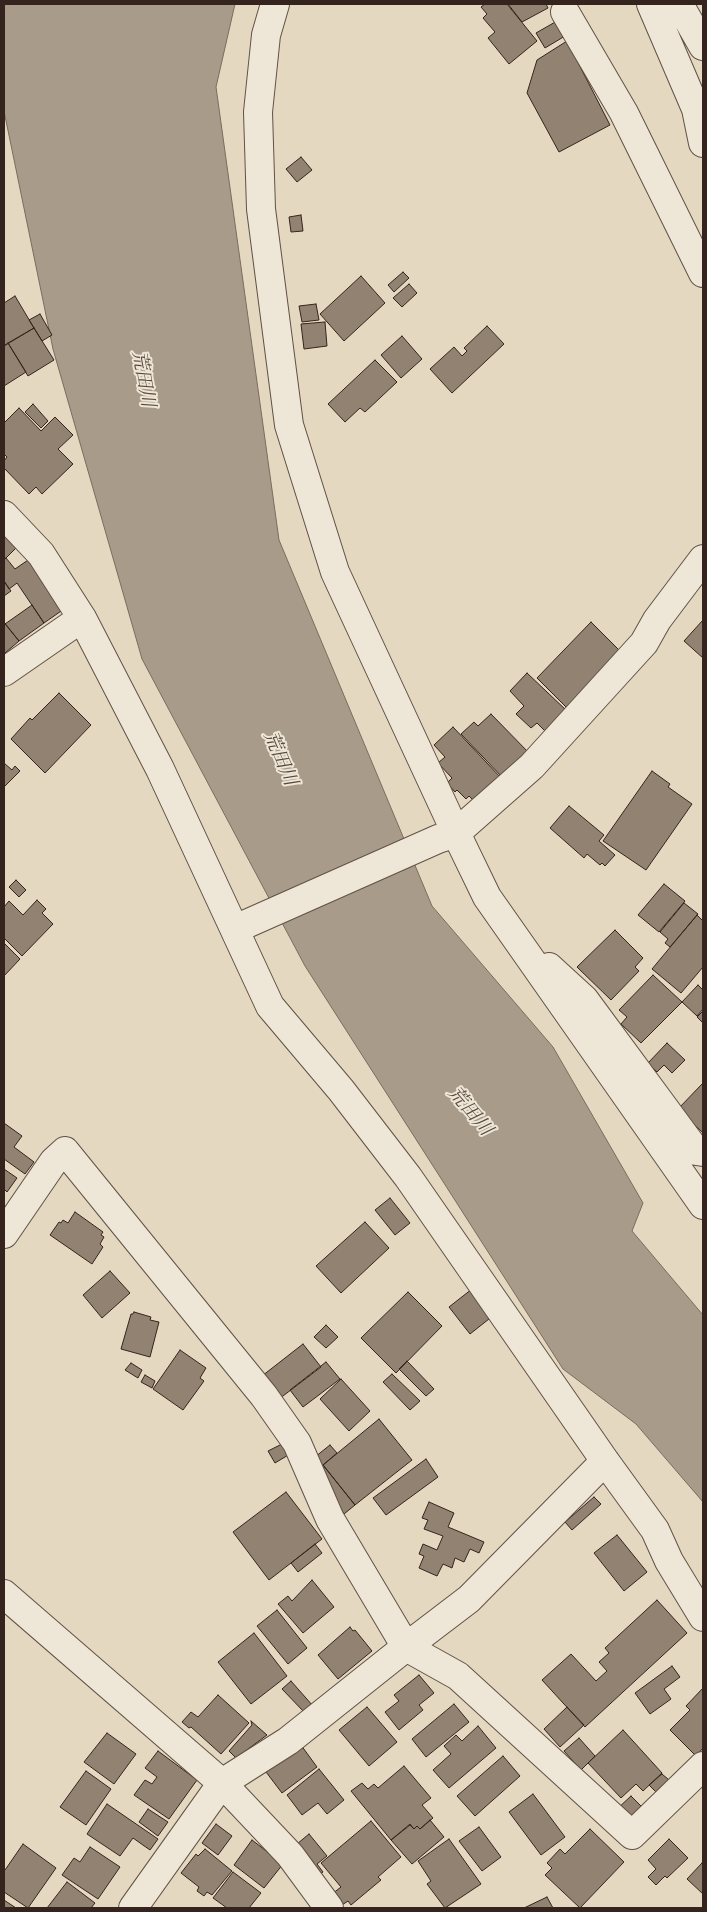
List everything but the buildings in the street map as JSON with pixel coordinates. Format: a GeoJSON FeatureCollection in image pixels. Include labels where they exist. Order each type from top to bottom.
{"type":"FeatureCollection","features":[{"type":"Feature","properties":{"kind":"street"},"geometry":{"type":"LineString","coordinates":[[275,4],[266,35],[258,112],[260,208],[289,425],[335,572],[447,836],[531,961],[703,1205]]}},
{"type":"Feature","properties":{"kind":"street"},"geometry":{"type":"LineString","coordinates":[[651,4],[696,110],[703,143]]}},
{"type":"Feature","properties":{"kind":"street"},"geometry":{"type":"LineString","coordinates":[[679,4],[703,46]]}},
{"type":"Feature","properties":{"kind":"street"},"geometry":{"type":"LineString","coordinates":[[565,12],[624,112],[703,272]]}},
{"type":"Feature","properties":{"kind":"street"},"geometry":{"type":"LineString","coordinates":[[4,515],[41,554],[82,618],[242,925],[270,1006],[341,1090],[408,1178],[605,1461],[656,1530],[669,1561],[703,1617]]}},
{"type":"Feature","properties":{"kind":"street"},"geometry":{"type":"LineString","coordinates":[[242,925],[447,836],[532,766],[638,651],[658,620],[703,559]]}},
{"type":"Feature","properties":{"kind":"street"},"geometry":{"type":"LineString","coordinates":[[4,672],[82,618]]}},
{"type":"Feature","properties":{"kind":"street"},"geometry":{"type":"LineString","coordinates":[[531,961],[549,968],[584,999],[696,1151],[703,1152]]}},
{"type":"Feature","properties":{"kind":"street"},"geometry":{"type":"LineString","coordinates":[[4,1234],[54,1161],[65,1151],[264,1396],[297,1443],[330,1519],[406,1647],[458,1676],[632,1835],[703,1766]]}},
{"type":"Feature","properties":{"kind":"street"},"geometry":{"type":"LineString","coordinates":[[133,1908],[222,1783],[288,1740],[469,1599],[605,1461]]}},
{"type":"Feature","properties":{"kind":"street"},"geometry":{"type":"LineString","coordinates":[[4,1594],[222,1783],[290,1855],[329,1908]]}},
{"type":"Feature","properties":{"kind":"water","name":"荒田川"},"geometry":{"type":"Polygon","coordinates":[[[4,4],[235,4],[216,87],[279,540],[432,906],[553,1047],[643,1203],[632,1231],[703,1315],[703,1502],[636,1424],[563,1369],[305,966],[142,659],[53,349],[4,111],[4,4]]]}}]}
